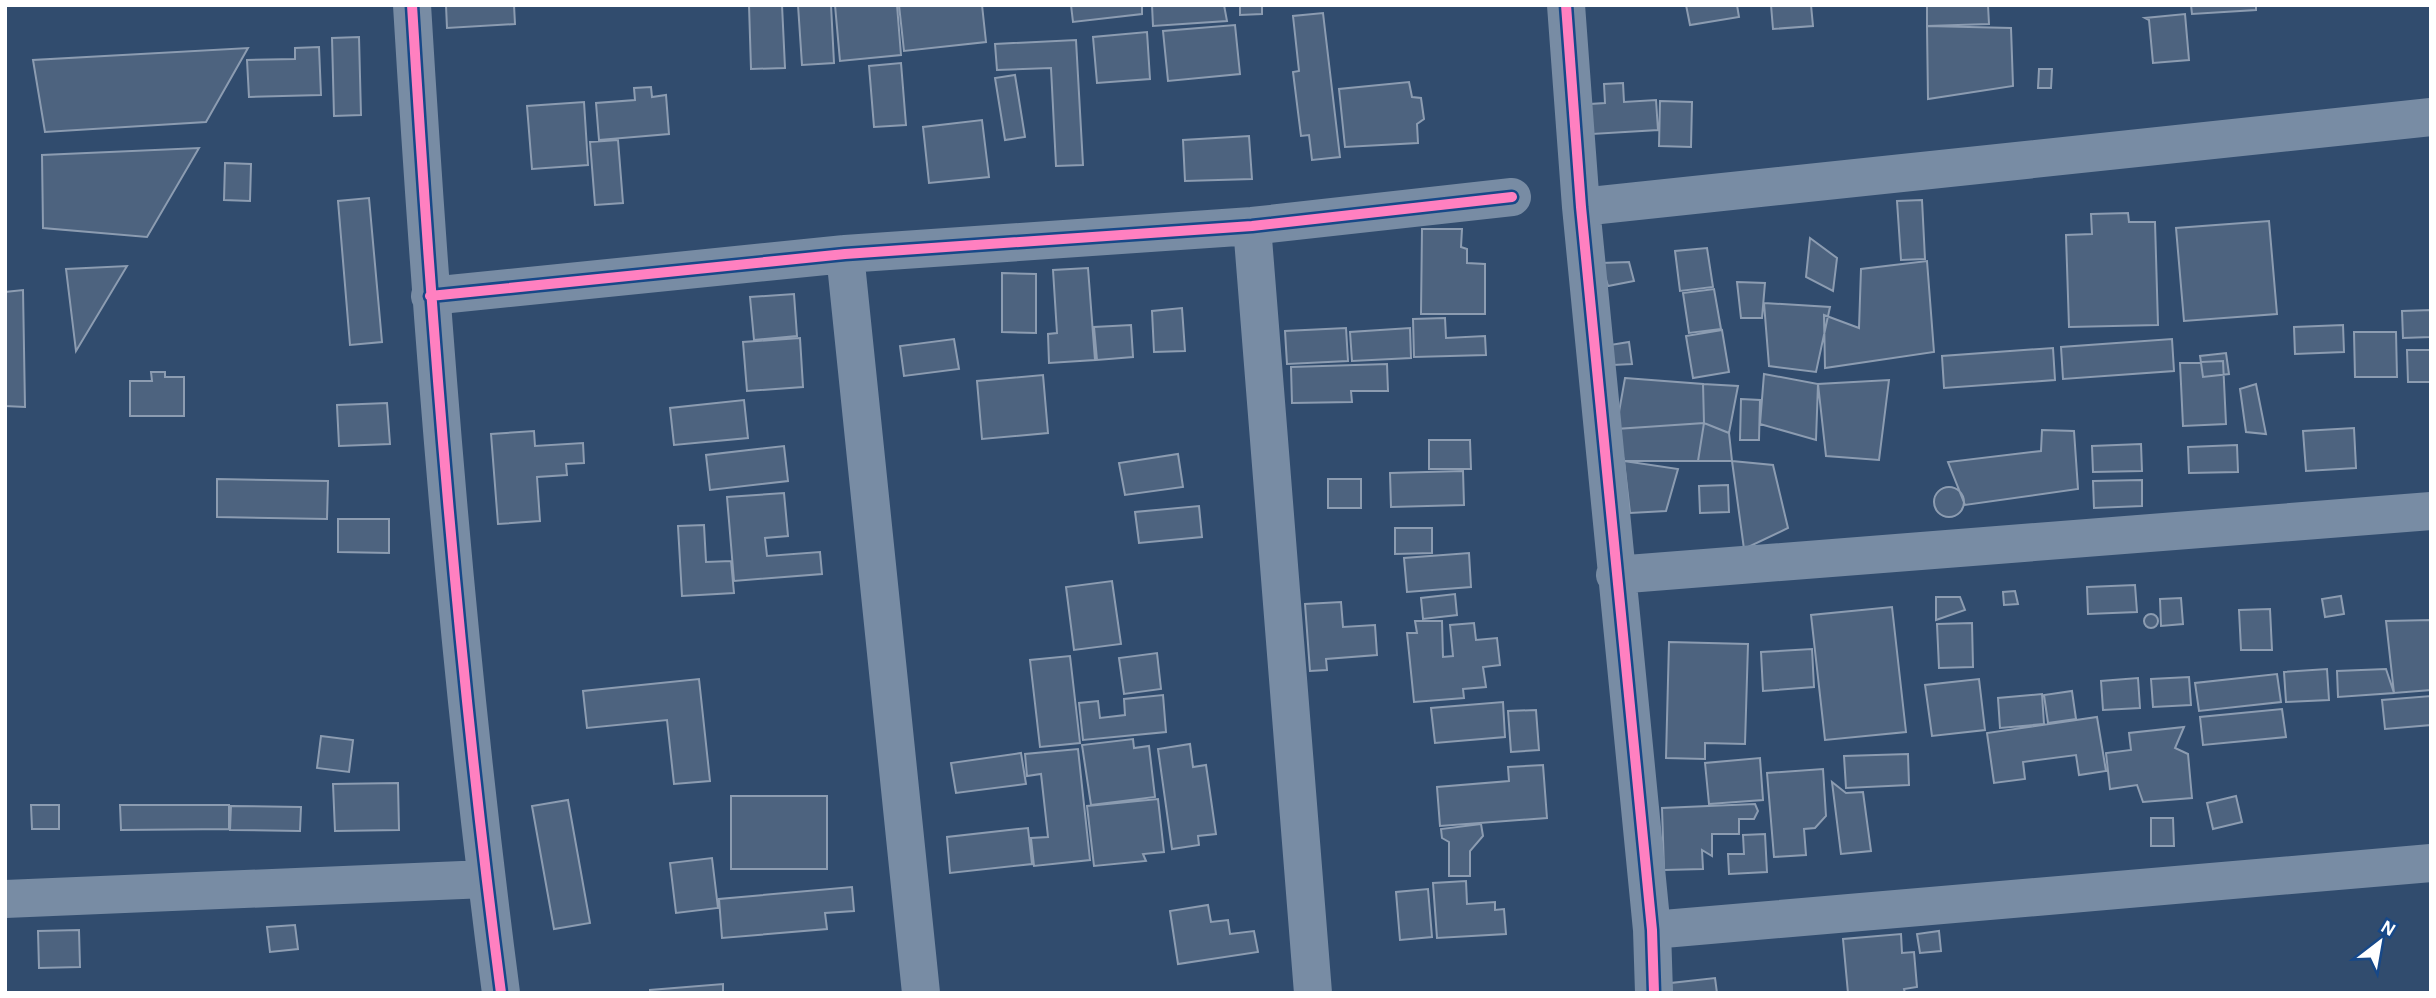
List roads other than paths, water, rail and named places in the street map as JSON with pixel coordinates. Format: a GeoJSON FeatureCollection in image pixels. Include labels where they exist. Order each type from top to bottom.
{"type":"FeatureCollection","features":[{"type":"Feature","properties":{"kind":"street"},"geometry":{"type":"LineString","coordinates":[[412,5],[429,296],[486,879],[501,993]]}},
{"type":"Feature","properties":{"kind":"street"},"geometry":{"type":"LineString","coordinates":[[1566,5],[1580,207],[1652,930],[1654,993]]}},
{"type":"Feature","properties":{"kind":"street"},"geometry":{"type":"LineString","coordinates":[[1580,207],[2431,117]]}},
{"type":"Feature","properties":{"kind":"street"},"geometry":{"type":"LineString","coordinates":[[429,296],[845,254],[1252,226],[1512,197]]}},
{"type":"Feature","properties":{"kind":"street"},"geometry":{"type":"LineString","coordinates":[[1252,226],[1313,993]]}},
{"type":"Feature","properties":{"kind":"street"},"geometry":{"type":"LineString","coordinates":[[845,254],[921,993]]}},
{"type":"Feature","properties":{"kind":"street"},"geometry":{"type":"LineString","coordinates":[[1615,575],[2431,511]]}},
{"type":"Feature","properties":{"kind":"street"},"geometry":{"type":"LineString","coordinates":[[1652,930],[2431,863]]}},
{"type":"Feature","properties":{"kind":"street"},"geometry":{"type":"LineString","coordinates":[[5,899],[486,879]]}}]}
